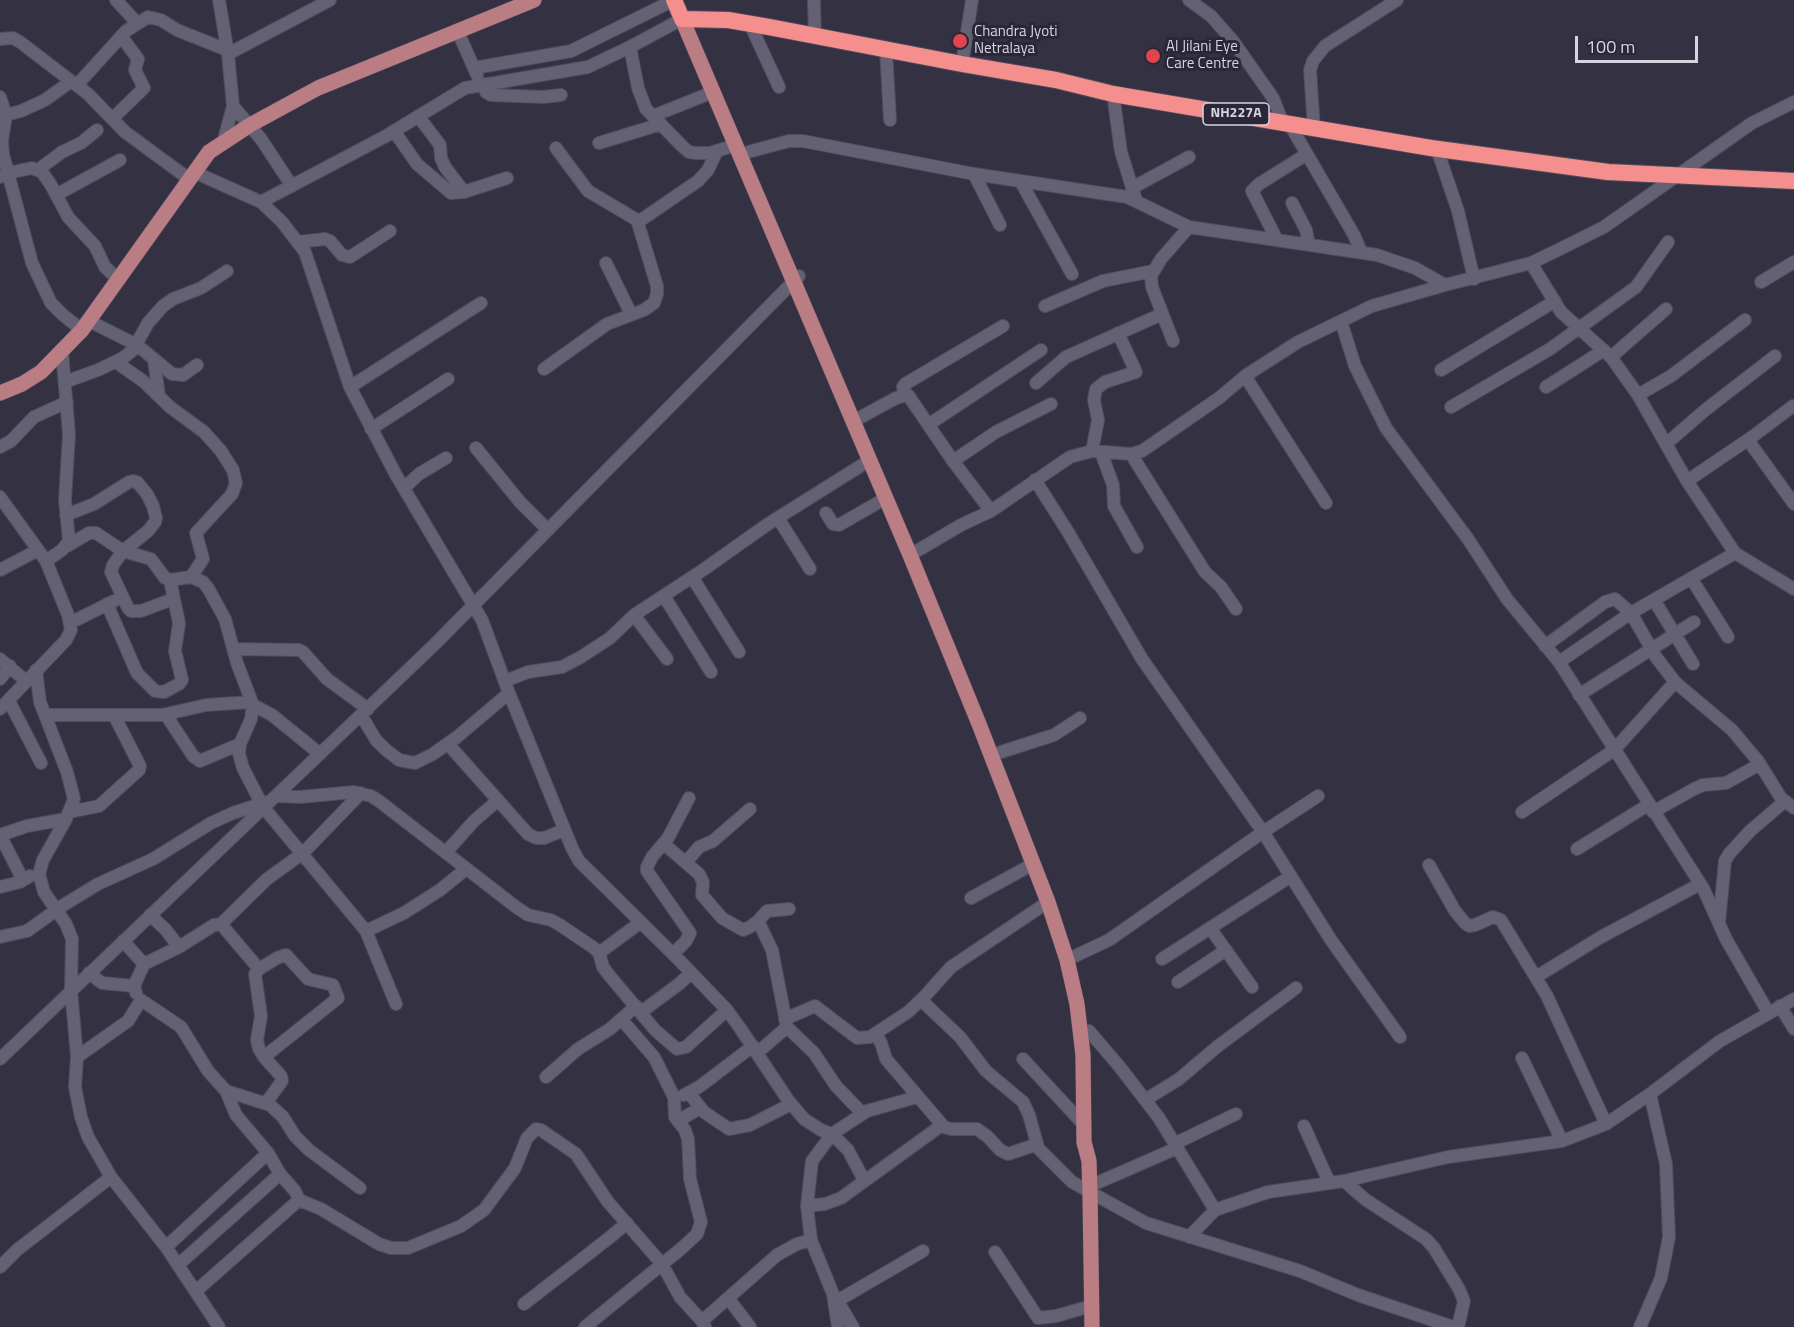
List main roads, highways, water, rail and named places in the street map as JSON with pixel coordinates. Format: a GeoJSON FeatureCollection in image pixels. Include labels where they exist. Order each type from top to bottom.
{"type":"FeatureCollection","features":[{"type":"Feature","properties":{"kind":"highway"},"geometry":{"type":"LineString","coordinates":[[674,0],[686,19]]}},
{"type":"Feature","properties":{"kind":"highway"},"geometry":{"type":"LineString","coordinates":[[682,0],[686,19]]}},
{"type":"Feature","properties":{"kind":"highway","name":"NH227A"},"geometry":{"type":"LineString","coordinates":[[686,19],[728,20],[1056,80],[1113,94],[1437,149],[1586,170],[1794,181]]}},
{"type":"Feature","properties":{"kind":"main road"},"geometry":{"type":"LineString","coordinates":[[0,393],[22,384],[41,372],[86,326],[209,152],[250,125],[318,88],[458,32],[514,4],[534,0]]}},
{"type":"Feature","properties":{"kind":"main road"},"geometry":{"type":"LineString","coordinates":[[686,19],[713,92],[742,149]]}},
{"type":"Feature","properties":{"kind":"main road"},"geometry":{"type":"LineString","coordinates":[[686,19],[797,278],[886,498],[915,553],[1001,752],[1054,893],[1075,956],[1086,1002],[1094,1124],[1094,1145],[1089,1161]]}},
{"type":"Feature","properties":{"kind":"main road"},"geometry":{"type":"LineString","coordinates":[[797,278],[861,417],[915,553],[1048,902],[1067,960],[1080,1024],[1083,1055],[1084,1142],[1089,1161],[1090,1189],[1092,1327]]}},
{"type":"Feature","properties":{"kind":"place","name":"Chandra Jyoti Netralaya"},"geometry":{"type":"Point","coordinates":[960,41]}},
{"type":"Feature","properties":{"kind":"place","name":"Al Jilani Eye Care Centre"},"geometry":{"type":"Point","coordinates":[1153,56]}}]}
